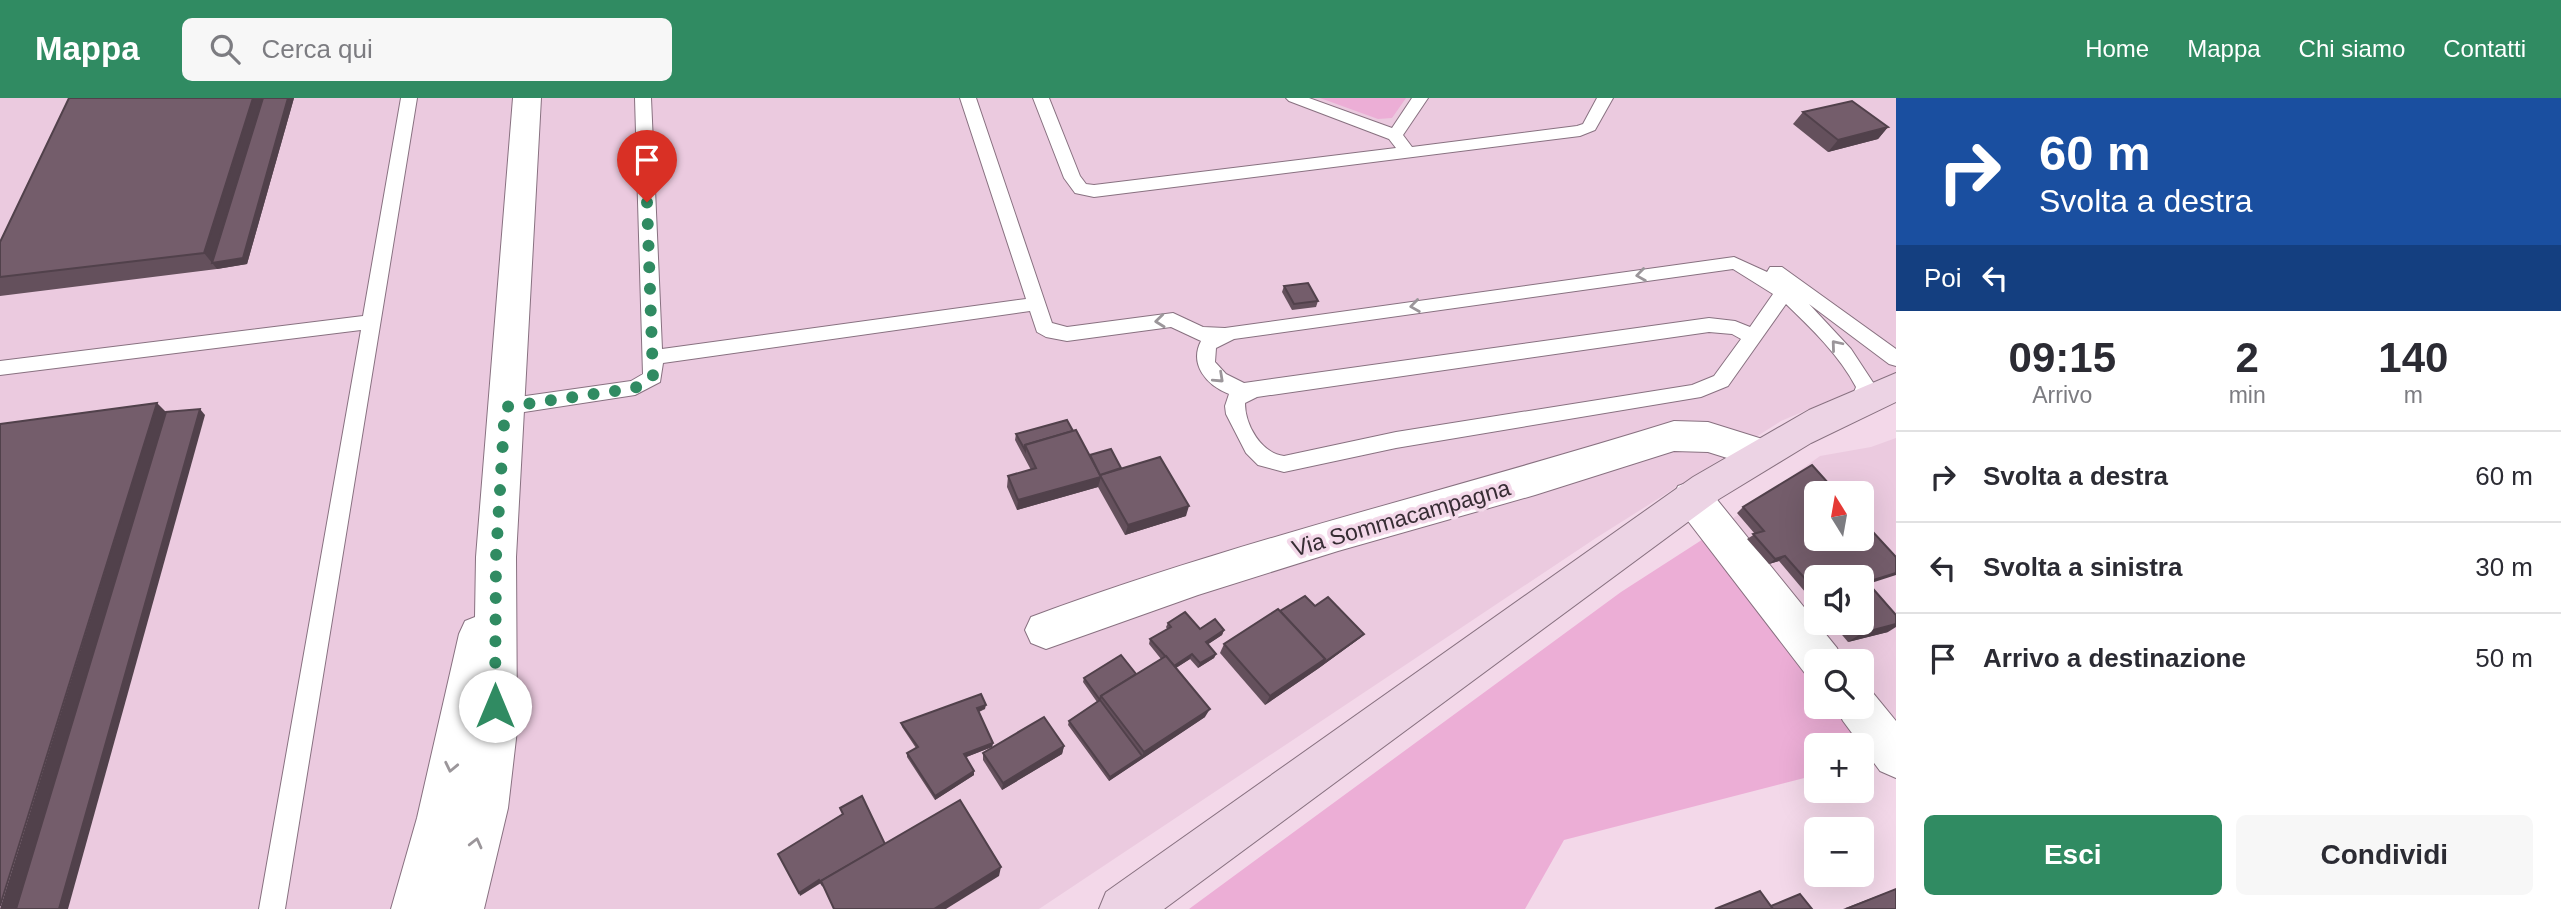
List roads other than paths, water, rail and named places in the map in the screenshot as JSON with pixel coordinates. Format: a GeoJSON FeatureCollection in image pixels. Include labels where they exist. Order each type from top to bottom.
{"type":"FeatureCollection","features":[{"type":"Feature","properties":{"kind":"street"},"geometry":{"type":"LineString","coordinates":[[460,909],[485,808],[495,730],[496,557],[527,98]]}},
{"type":"Feature","properties":{"kind":"street"},"geometry":{"type":"LineString","coordinates":[[1123,909],[1692,497],[1759,453],[1878,394]]}},
{"type":"Feature","properties":{"kind":"street","name":"Via Sommacampagna"},"geometry":{"type":"LineString","coordinates":[[1046,630],[1198,577],[1338,534],[1535,480],[1674,436],[1708,437],[1759,453]]}},
{"type":"Feature","properties":{"kind":"street"},"geometry":{"type":"LineString","coordinates":[[1692,497],[1812,649]]}},
{"type":"Feature","properties":{"kind":"street"},"geometry":{"type":"LineString","coordinates":[[415,909],[440,818],[496,557]]}},
{"type":"Feature","properties":{"kind":"street"},"geometry":{"type":"LineString","coordinates":[[1867,719],[1896,756]]}},
{"type":"Feature","properties":{"kind":"lane"},"geometry":{"type":"LineString","coordinates":[[272,909],[409,98]]}},
{"type":"Feature","properties":{"kind":"lane"},"geometry":{"type":"LineString","coordinates":[[505,407],[635,388],[653,377],[643,98]]}},
{"type":"Feature","properties":{"kind":"lane"},"geometry":{"type":"LineString","coordinates":[[968,98],[1035,304],[1044,327],[1060,334],[1172,320],[1200,334],[1224,334],[1721,263],[1750,262],[1776,271],[1896,359]]}},
{"type":"Feature","properties":{"kind":"lane"},"geometry":{"type":"LineString","coordinates":[[1041,98],[1072,178],[1077,186],[1087,191],[1580,131],[1589,127],[1605,98]]}},
{"type":"Feature","properties":{"kind":"lane"},"geometry":{"type":"LineString","coordinates":[[1294,98],[1395,135],[1408,153]]}},
{"type":"Feature","properties":{"kind":"lane"},"geometry":{"type":"LineString","coordinates":[[1395,135],[1420,98]]}},
{"type":"Feature","properties":{"kind":"lane"},"geometry":{"type":"LineString","coordinates":[[1721,263],[1734,263],[1754,269],[1825,331],[1862,377],[1866,387],[1878,394]]}},
{"type":"Feature","properties":{"kind":"lane"},"geometry":{"type":"LineString","coordinates":[[1252,390],[1236,399],[1236,415],[1257,452],[1273,463],[1284,464],[1396,440],[1703,390],[1721,381],[1783,294]]}},
{"type":"Feature","properties":{"kind":"lane"},"geometry":{"type":"LineString","coordinates":[[653,357],[1035,304]]}},
{"type":"Feature","properties":{"kind":"lane"},"geometry":{"type":"LineString","coordinates":[[0,368],[370,322]]}},
{"type":"Feature","properties":{"kind":"lane"},"geometry":{"type":"LineString","coordinates":[[1224,334],[1206,348],[1209,368],[1213,376],[1226,386],[1252,390],[1709,325],[1735,328],[1753,337]]}}]}
